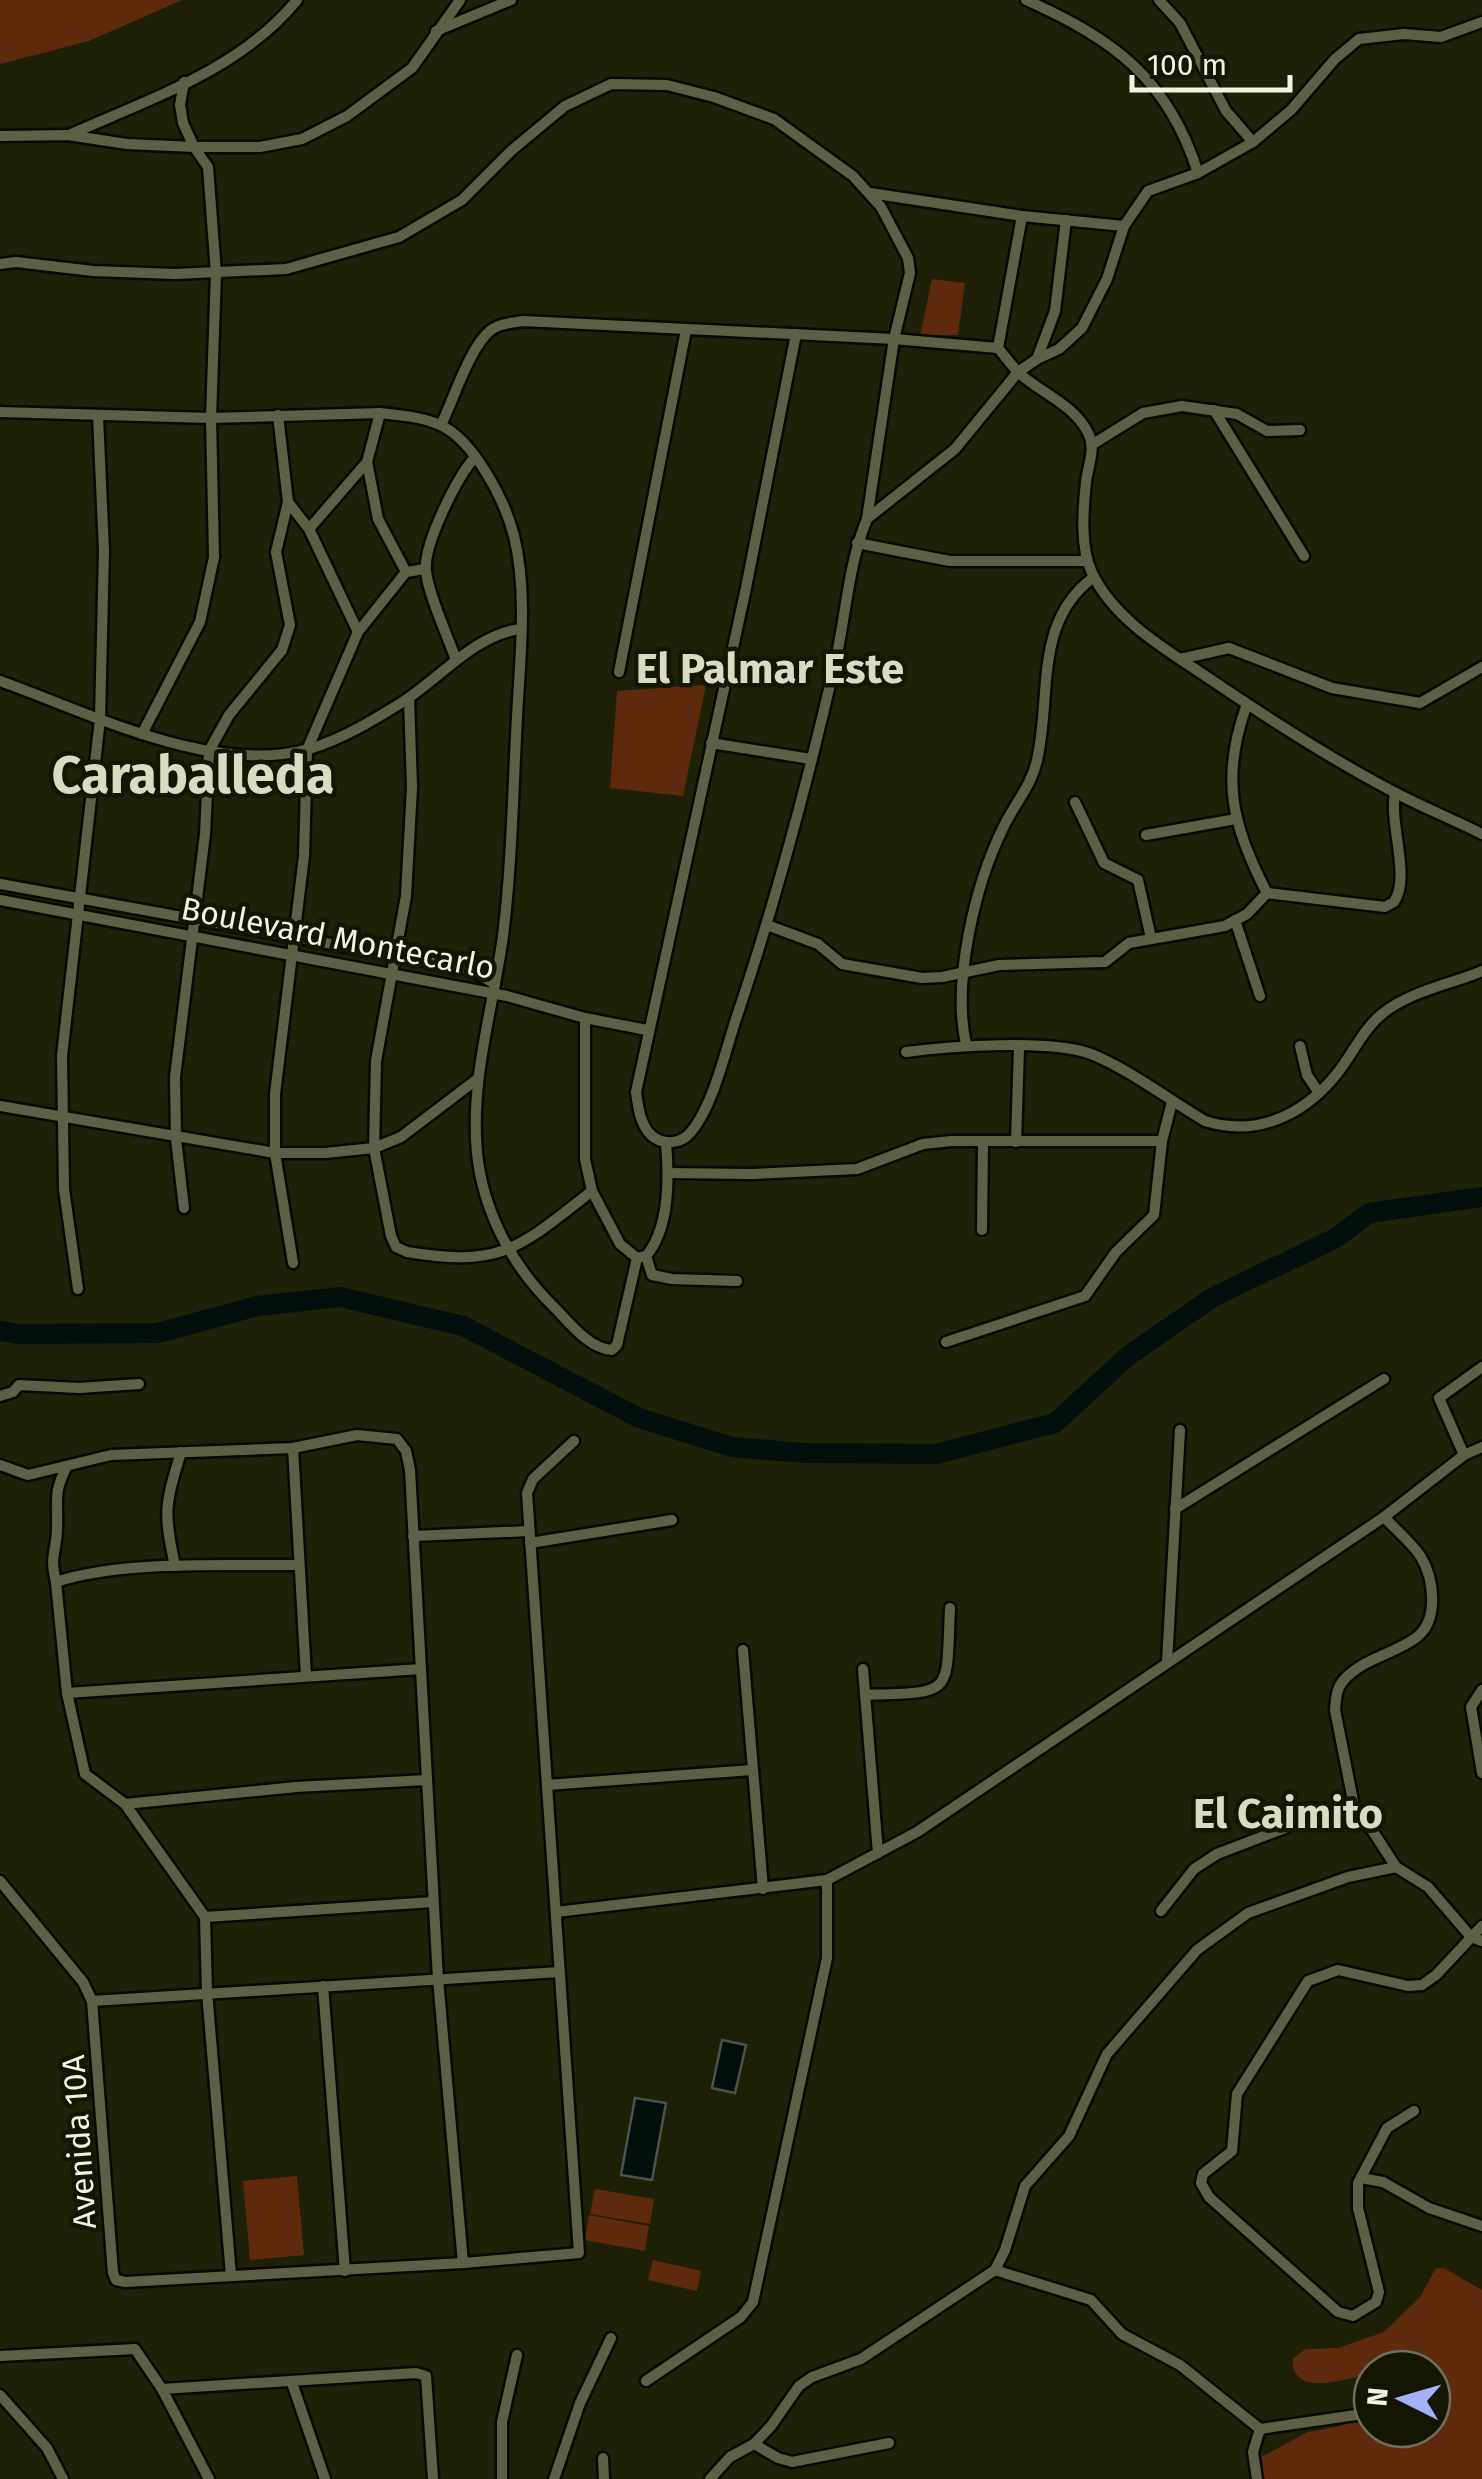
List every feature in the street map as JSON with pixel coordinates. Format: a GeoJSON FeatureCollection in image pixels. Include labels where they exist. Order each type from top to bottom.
{"type":"FeatureCollection","features":[{"type":"Feature","properties":{"kind":"street"},"geometry":{"type":"LineString","coordinates":[[68,136],[224,65],[278,23],[297,0]]}},
{"type":"Feature","properties":{"kind":"street"},"geometry":{"type":"LineString","coordinates":[[435,32],[449,0]]}},
{"type":"Feature","properties":{"kind":"street"},"geometry":{"type":"LineString","coordinates":[[0,136],[68,136],[194,148],[260,147],[302,139],[346,116],[412,68],[460,0]]}},
{"type":"Feature","properties":{"kind":"street"},"geometry":{"type":"LineString","coordinates":[[435,32],[506,0]]}},
{"type":"Feature","properties":{"kind":"street"},"geometry":{"type":"LineString","coordinates":[[1026,0],[1088,30],[1127,56],[1162,95],[1187,136],[1198,173]]}},
{"type":"Feature","properties":{"kind":"street"},"geometry":{"type":"LineString","coordinates":[[1159,0],[1180,23],[1226,112],[1253,142]]}},
{"type":"Feature","properties":{"kind":"street"},"geometry":{"type":"LineString","coordinates":[[867,518],[955,449],[1018,372],[1036,358],[1059,349],[1082,328],[1107,279],[1124,226],[1148,191],[1198,173],[1253,142],[1291,110],[1334,59],[1359,39],[1404,34],[1441,37],[1482,22]]}},
{"type":"Feature","properties":{"kind":"street"},"geometry":{"type":"LineString","coordinates":[[142,734],[200,622],[214,557],[211,418],[216,273],[208,167],[183,123],[180,105],[184,82]]}},
{"type":"Feature","properties":{"kind":"street"},"geometry":{"type":"LineString","coordinates":[[0,264],[16,262],[126,272],[286,269],[399,238],[462,200],[512,150],[565,106],[611,84],[667,85],[774,119],[819,149],[881,207],[908,258],[910,273],[894,339],[867,518],[857,543],[836,659],[767,926],[720,1069],[690,1134],[666,1143],[652,1136],[638,1110],[636,1092],[796,334]]}},
{"type":"Feature","properties":{"kind":"street"},"geometry":{"type":"LineString","coordinates":[[870,193],[1022,216],[1124,226]]}},
{"type":"Feature","properties":{"kind":"street"},"geometry":{"type":"LineString","coordinates":[[998,348],[1022,216]]}},
{"type":"Feature","properties":{"kind":"street"},"geometry":{"type":"LineString","coordinates":[[1036,358],[1055,311],[1066,220]]}},
{"type":"Feature","properties":{"kind":"street"},"geometry":{"type":"LineString","coordinates":[[442,425],[478,346],[490,330],[523,321],[894,339],[998,348],[1018,372],[1079,418],[1093,444],[1086,481],[1087,561],[1094,578],[1121,613],[1247,704],[1330,756],[1482,834]]}},
{"type":"Feature","properties":{"kind":"street"},"geometry":{"type":"LineString","coordinates":[[619,672],[686,330]]}},
{"type":"Feature","properties":{"kind":"street"},"geometry":{"type":"LineString","coordinates":[[1093,444],[1143,413],[1182,406],[1237,414],[1267,431],[1300,430]]}},
{"type":"Feature","properties":{"kind":"street"},"geometry":{"type":"LineString","coordinates":[[1214,409],[1304,556]]}},
{"type":"Feature","properties":{"kind":"street"},"geometry":{"type":"LineString","coordinates":[[0,412],[211,418],[380,413],[442,425],[475,457],[506,509],[521,587],[512,845],[494,988],[476,1080],[479,1166],[493,1219],[509,1250],[548,1301],[589,1341],[606,1350],[612,1350],[620,1336],[642,1257],[659,1236],[669,1173],[666,1143]]}},
{"type":"Feature","properties":{"kind":"street"},"geometry":{"type":"LineString","coordinates":[[380,413],[367,462],[378,519],[406,572]]}},
{"type":"Feature","properties":{"kind":"street"},"geometry":{"type":"LineString","coordinates":[[184,1208],[176,1139],[177,1040],[205,834],[208,750],[288,638],[290,625],[276,552],[288,502],[278,415]]}},
{"type":"Feature","properties":{"kind":"street"},"geometry":{"type":"LineString","coordinates":[[78,1289],[64,1189],[64,1024],[100,719],[104,551],[98,416]]}},
{"type":"Feature","properties":{"kind":"street"},"geometry":{"type":"LineString","coordinates":[[456,660],[425,570],[448,501],[475,457]]}},
{"type":"Feature","properties":{"kind":"street"},"geometry":{"type":"LineString","coordinates":[[309,529],[367,462]]}},
{"type":"Feature","properties":{"kind":"street"},"geometry":{"type":"LineString","coordinates":[[288,502],[309,529],[358,632]]}},
{"type":"Feature","properties":{"kind":"street"},"geometry":{"type":"LineString","coordinates":[[857,543],[950,560],[1087,561]]}},
{"type":"Feature","properties":{"kind":"street"},"geometry":{"type":"LineString","coordinates":[[292,1263],[275,1153],[277,1063],[296,936],[306,829],[306,750],[358,632],[406,572],[425,570]]}},
{"type":"Feature","properties":{"kind":"street"},"geometry":{"type":"LineString","coordinates":[[966,1044],[964,970],[972,912],[996,842],[1037,764],[1052,634],[1077,589],[1094,578]]}},
{"type":"Feature","properties":{"kind":"street"},"geometry":{"type":"LineString","coordinates":[[0,681],[142,734],[208,750],[253,754],[306,750],[346,735],[409,698],[456,660],[508,630],[520,628]]}},
{"type":"Feature","properties":{"kind":"street"},"geometry":{"type":"LineString","coordinates":[[1180,658],[1229,648],[1332,688],[1420,703],[1482,667]]}},
{"type":"Feature","properties":{"kind":"street"},"geometry":{"type":"LineString","coordinates":[[409,698],[410,842],[394,974],[376,1061],[374,1148],[396,1246],[422,1254],[462,1257],[509,1250],[526,1242],[592,1191]]}},
{"type":"Feature","properties":{"kind":"street"},"geometry":{"type":"LineString","coordinates":[[1247,704],[1236,734],[1230,770],[1236,818],[1250,861],[1267,894]]}},
{"type":"Feature","properties":{"kind":"street"},"geometry":{"type":"LineString","coordinates":[[711,742],[811,759]]}},
{"type":"Feature","properties":{"kind":"street"},"geometry":{"type":"LineString","coordinates":[[1267,894],[1368,907],[1385,907],[1394,902],[1400,884],[1392,822],[1396,793]]}},
{"type":"Feature","properties":{"kind":"street"},"geometry":{"type":"LineString","coordinates":[[1075,802],[1104,863],[1138,880],[1151,938]]}},
{"type":"Feature","properties":{"kind":"street"},"geometry":{"type":"LineString","coordinates":[[1146,835],[1236,818]]}},
{"type":"Feature","properties":{"kind":"street","name":"Boulevard Montecarlo"},"geometry":{"type":"LineString","coordinates":[[0,884],[469,970],[507,996],[585,1018],[648,1030]]}},
{"type":"Feature","properties":{"kind":"street"},"geometry":{"type":"LineString","coordinates":[[767,926],[818,944],[842,964],[922,978],[1016,964],[1105,962],[1130,944],[1200,932],[1235,920],[1267,894]]}},
{"type":"Feature","properties":{"kind":"street","name":"Boulevard Montecarlo"},"geometry":{"type":"LineString","coordinates":[[0,900],[394,974],[494,988]]}},
{"type":"Feature","properties":{"kind":"street"},"geometry":{"type":"LineString","coordinates":[[1235,920],[1260,996]]}},
{"type":"Feature","properties":{"kind":"street"},"geometry":{"type":"LineString","coordinates":[[906,1052],[966,1044],[1067,1049],[1089,1054],[1205,1121],[1247,1128],[1289,1114],[1319,1093],[1384,1012],[1482,971]]}},
{"type":"Feature","properties":{"kind":"street"},"geometry":{"type":"LineString","coordinates":[[585,1018],[583,1138],[592,1191],[620,1244],[642,1257],[652,1276],[738,1281]]}},
{"type":"Feature","properties":{"kind":"street"},"geometry":{"type":"LineString","coordinates":[[1300,1046],[1307,1075],[1319,1093]]}},
{"type":"Feature","properties":{"kind":"street"},"geometry":{"type":"LineString","coordinates":[[1016,1142],[1018,1048]]}},
{"type":"Feature","properties":{"kind":"street"},"geometry":{"type":"LineString","coordinates":[[0,1106],[176,1139],[275,1153],[324,1153],[374,1148],[416,1128],[476,1080]]}},
{"type":"Feature","properties":{"kind":"street"},"geometry":{"type":"LineString","coordinates":[[946,1342],[1085,1296],[1116,1252],[1154,1215],[1162,1142],[1172,1102]]}},
{"type":"Feature","properties":{"kind":"street"},"geometry":{"type":"LineString","coordinates":[[982,1230],[983,1142]]}},
{"type":"Feature","properties":{"kind":"street"},"geometry":{"type":"LineString","coordinates":[[669,1173],[840,1171],[872,1164],[923,1144],[1162,1142]]}},
{"type":"Feature","properties":{"kind":"street"},"geometry":{"type":"LineString","coordinates":[[1464,1454],[1439,1398],[1482,1367]]}},
{"type":"Feature","properties":{"kind":"street"},"geometry":{"type":"LineString","coordinates":[[1174,1509],[1384,1379]]}},
{"type":"Feature","properties":{"kind":"street"},"geometry":{"type":"LineString","coordinates":[[0,1396],[13,1392],[18,1385],[78,1388],[139,1384]]}},
{"type":"Feature","properties":{"kind":"street"},"geometry":{"type":"LineString","coordinates":[[1167,1662],[1180,1430]]}},
{"type":"Feature","properties":{"kind":"street"},"geometry":{"type":"LineString","coordinates":[[0,1465],[28,1475],[111,1454],[293,1448],[356,1435],[396,1438],[406,1450],[438,1979],[462,2264]]}},
{"type":"Feature","properties":{"kind":"street"},"geometry":{"type":"LineString","coordinates":[[66,1466],[54,1501],[58,1531],[52,1562],[68,1693],[85,1774],[126,1804],[205,1917],[207,1992],[231,2275],[345,2270],[578,2253],[527,1493],[533,1479],[574,1441]]}},
{"type":"Feature","properties":{"kind":"street"},"geometry":{"type":"LineString","coordinates":[[293,1448],[306,1676]]}},
{"type":"Feature","properties":{"kind":"street"},"geometry":{"type":"LineString","coordinates":[[556,1912],[827,1880],[917,1832],[1384,1517],[1464,1454],[1482,1448]]}},
{"type":"Feature","properties":{"kind":"street"},"geometry":{"type":"LineString","coordinates":[[175,1566],[165,1520],[181,1452]]}},
{"type":"Feature","properties":{"kind":"street"},"geometry":{"type":"LineString","coordinates":[[1356,1816],[1335,1710],[1336,1694],[1354,1672],[1419,1636],[1432,1606],[1428,1572],[1420,1556],[1384,1517]]}},
{"type":"Feature","properties":{"kind":"street"},"geometry":{"type":"LineString","coordinates":[[413,1536],[529,1537],[672,1520]]}},
{"type":"Feature","properties":{"kind":"street"},"geometry":{"type":"LineString","coordinates":[[56,1582],[76,1575],[175,1566],[298,1565]]}},
{"type":"Feature","properties":{"kind":"street"},"geometry":{"type":"LineString","coordinates":[[865,1695],[937,1688],[948,1667],[950,1608]]}},
{"type":"Feature","properties":{"kind":"street"},"geometry":{"type":"LineString","coordinates":[[743,1650],[763,1889]]}},
{"type":"Feature","properties":{"kind":"street"},"geometry":{"type":"LineString","coordinates":[[68,1693],[421,1669]]}},
{"type":"Feature","properties":{"kind":"street"},"geometry":{"type":"LineString","coordinates":[[863,1669],[878,1853]]}},
{"type":"Feature","properties":{"kind":"street"},"geometry":{"type":"LineString","coordinates":[[1482,1690],[1471,1707],[1482,1773]]}},
{"type":"Feature","properties":{"kind":"street"},"geometry":{"type":"LineString","coordinates":[[547,1785],[752,1770]]}},
{"type":"Feature","properties":{"kind":"street"},"geometry":{"type":"LineString","coordinates":[[126,1804],[296,1787],[427,1780]]}},
{"type":"Feature","properties":{"kind":"street"},"geometry":{"type":"LineString","coordinates":[[1160,1911],[1194,1869],[1217,1854],[1285,1828],[1311,1808],[1356,1816],[1372,1830],[1396,1867],[1428,1887],[1477,1939]]}},
{"type":"Feature","properties":{"kind":"street"},"geometry":{"type":"LineString","coordinates":[[710,2479],[730,2457],[754,2444],[772,2426],[798,2386],[860,2358],[995,2270],[1025,2186],[1069,2136],[1107,2054],[1197,1950],[1248,1913],[1348,1877],[1396,1867]]}},
{"type":"Feature","properties":{"kind":"street"},"geometry":{"type":"LineString","coordinates":[[646,2382],[741,2316],[753,2302],[827,1958],[827,1880]]}},
{"type":"Feature","properties":{"kind":"street"},"geometry":{"type":"LineString","coordinates":[[0,1882],[83,1982],[92,2000],[559,1972]]}},
{"type":"Feature","properties":{"kind":"street"},"geometry":{"type":"LineString","coordinates":[[205,1917],[434,1902]]}},
{"type":"Feature","properties":{"kind":"street"},"geometry":{"type":"LineString","coordinates":[[1414,2111],[1388,2128],[1361,2178],[1358,2208],[1379,2292],[1376,2302],[1353,2316],[1338,2312],[1209,2197],[1202,2183],[1203,2174],[1232,2151],[1237,2094],[1308,1980],[1338,1970],[1398,1984],[1422,1985],[1477,1939],[1482,1926]]}},
{"type":"Feature","properties":{"kind":"street"},"geometry":{"type":"LineString","coordinates":[[323,1986],[345,2270]]}},
{"type":"Feature","properties":{"kind":"street","name":"Avenida 10A"},"geometry":{"type":"LineString","coordinates":[[92,2000],[116,2280],[231,2275]]}},
{"type":"Feature","properties":{"kind":"street"},"geometry":{"type":"LineString","coordinates":[[1361,2178],[1384,2182],[1429,2208],[1482,2226]]}},
{"type":"Feature","properties":{"kind":"street"},"geometry":{"type":"LineString","coordinates":[[995,2270],[1091,2300],[1122,2334],[1180,2366],[1260,2428],[1352,2416]]}},
{"type":"Feature","properties":{"kind":"street"},"geometry":{"type":"LineString","coordinates":[[554,2479],[580,2403],[611,2338]]}},
{"type":"Feature","properties":{"kind":"street"},"geometry":{"type":"LineString","coordinates":[[0,2356],[135,2349],[162,2389],[209,2479]]}},
{"type":"Feature","properties":{"kind":"street"},"geometry":{"type":"LineString","coordinates":[[502,2479],[502,2422],[517,2354]]}},
{"type":"Feature","properties":{"kind":"street"},"geometry":{"type":"LineString","coordinates":[[162,2389],[416,2373],[426,2376],[433,2479]]}},
{"type":"Feature","properties":{"kind":"street"},"geometry":{"type":"LineString","coordinates":[[292,2383],[325,2479]]}},
{"type":"Feature","properties":{"kind":"street"},"geometry":{"type":"LineString","coordinates":[[0,2395],[47,2448],[63,2479]]}},
{"type":"Feature","properties":{"kind":"street"},"geometry":{"type":"LineString","coordinates":[[1256,2479],[1252,2452],[1260,2428]]}},
{"type":"Feature","properties":{"kind":"street"},"geometry":{"type":"LineString","coordinates":[[754,2444],[792,2462],[889,2444]]}},
{"type":"Feature","properties":{"kind":"street"},"geometry":{"type":"LineString","coordinates":[[604,2458],[604,2479]]}},
{"type":"Feature","properties":{"kind":"shaded area"},"geometry":{"type":"Polygon","coordinates":[[[0,0],[182,0],[89,41],[0,64],[0,0]]]}},
{"type":"Feature","properties":{"kind":"shaded area"},"geometry":{"type":"Polygon","coordinates":[[[932,279],[965,283],[958,335],[920,336],[932,279]]]}},
{"type":"Feature","properties":{"kind":"shaded area"},"geometry":{"type":"Polygon","coordinates":[[[706,685],[683,796],[610,788],[617,691],[706,685]]]}},
{"type":"Feature","properties":{"kind":"shaded area"},"geometry":{"type":"Polygon","coordinates":[[[722,2040],[746,2045],[735,2093],[712,2088],[722,2040]]]}},
{"type":"Feature","properties":{"kind":"shaded area"},"geometry":{"type":"Polygon","coordinates":[[[635,2098],[666,2103],[652,2180],[621,2175],[635,2098]]]}},
{"type":"Feature","properties":{"kind":"shaded area"},"geometry":{"type":"Polygon","coordinates":[[[297,2176],[304,2255],[250,2260],[243,2181],[297,2176]]]}},
{"type":"Feature","properties":{"kind":"shaded area"},"geometry":{"type":"Polygon","coordinates":[[[595,2189],[654,2199],[650,2224],[590,2214],[595,2189]]]}},
{"type":"Feature","properties":{"kind":"shaded area"},"geometry":{"type":"Polygon","coordinates":[[[589,2215],[649,2226],[645,2251],[585,2240],[589,2215]]]}},
{"type":"Feature","properties":{"kind":"shaded area"},"geometry":{"type":"Polygon","coordinates":[[[653,2260],[701,2271],[697,2291],[648,2280],[653,2260]]]}},
{"type":"Feature","properties":{"kind":"shaded area"},"geometry":{"type":"Polygon","coordinates":[[[1436,2268],[1444,2268],[1482,2290],[1482,2479],[1259,2479],[1261,2457],[1308,2432],[1352,2421],[1352,2449],[1452,2449],[1452,2349],[1352,2349],[1352,2378],[1323,2383],[1301,2378],[1294,2371],[1293,2358],[1306,2349],[1338,2348],[1384,2332],[1420,2297],[1436,2268]]]}},
{"type":"Feature","properties":{"kind":"waterway"},"geometry":{"type":"LineString","coordinates":[[0,1331],[158,1333],[257,1306],[340,1297],[463,1326],[639,1418],[732,1447],[804,1453],[936,1454],[1055,1423],[1128,1356],[1213,1297],[1336,1238],[1369,1213],[1482,1197]]}},
{"type":"Feature","properties":{"kind":"district","name":"El Palmar Este"},"geometry":{"type":"Point","coordinates":[770,668]}},
{"type":"Feature","properties":{"kind":"district","name":"Caraballeda"},"geometry":{"type":"Point","coordinates":[193,775]}},
{"type":"Feature","properties":{"kind":"district","name":"El Caimito"},"geometry":{"type":"Point","coordinates":[1288,1813]}}]}
